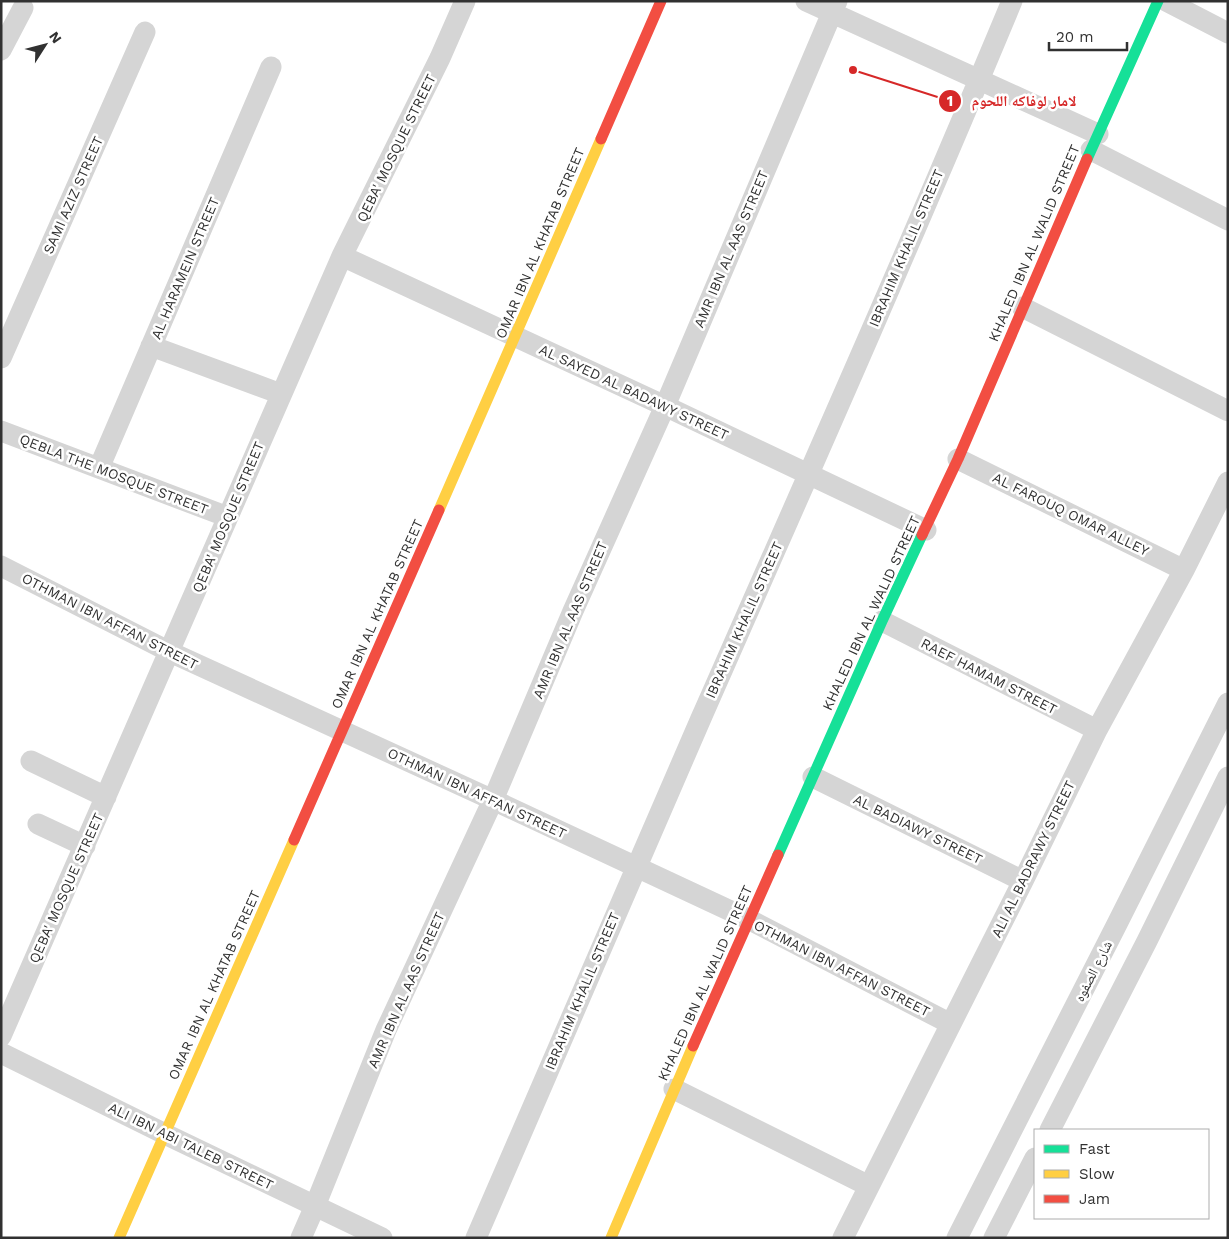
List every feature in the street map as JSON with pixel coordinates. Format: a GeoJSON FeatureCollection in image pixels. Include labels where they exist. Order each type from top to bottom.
{"type":"FeatureCollection","features":[{"type":"Feature","properties":{"kind":"street","name":"QEBA' MOSQUE STREET"},"geometry":{"type":"LineString","coordinates":[[1,1036],[342,256],[440,58],[465,1]]}},
{"type":"Feature","properties":{"kind":"street","name":"OMAR IBN AL KHATAB STREET"},"geometry":{"type":"LineString","coordinates":[[119,1238],[516,337],[661,1]]}},
{"type":"Feature","properties":{"kind":"street"},"geometry":{"type":"LineString","coordinates":[[806,1],[834,7],[979,80],[1094,142],[1228,220]]}},
{"type":"Feature","properties":{"kind":"street","name":"IBRAHIM KHALIL STREET"},"geometry":{"type":"LineString","coordinates":[[476,1238],[1012,1]]}},
{"type":"Feature","properties":{"kind":"street","name":"KHALED IBN AL WALID STREET"},"geometry":{"type":"LineString","coordinates":[[611,1238],[674,1089],[882,621],[926,530],[1094,142],[1158,1]]}},
{"type":"Feature","properties":{"kind":"street"},"geometry":{"type":"LineString","coordinates":[[1166,1],[1228,33]]}},
{"type":"Feature","properties":{"kind":"street","name":"AMR IBN AL AAS STREET"},"geometry":{"type":"LineString","coordinates":[[301,1238],[386,1030],[494,800],[573,611],[665,406],[834,7]]}},
{"type":"Feature","properties":{"kind":"street"},"geometry":{"type":"LineString","coordinates":[[1,50],[23,8]]}},
{"type":"Feature","properties":{"kind":"street","name":"SAMI AZIZ STREET"},"geometry":{"type":"LineString","coordinates":[[1,358],[145,32]]}},
{"type":"Feature","properties":{"kind":"street","name":"AL HARAMEIN STREET"},"geometry":{"type":"LineString","coordinates":[[99,468],[271,67]]}},
{"type":"Feature","properties":{"kind":"street","name":"AL SAYED AL BADAWY STREET"},"geometry":{"type":"LineString","coordinates":[[342,256],[926,530]]}},
{"type":"Feature","properties":{"kind":"street"},"geometry":{"type":"LineString","coordinates":[[1022,307],[1228,410]]}},
{"type":"Feature","properties":{"kind":"street"},"geometry":{"type":"LineString","coordinates":[[152,346],[282,394]]}},
{"type":"Feature","properties":{"kind":"street","name":"QEBLA THE MOSQUE STREET"},"geometry":{"type":"LineString","coordinates":[[1,431],[228,517]]}},
{"type":"Feature","properties":{"kind":"street","name":"AL FAROUQ OMAR ALLEY"},"geometry":{"type":"LineString","coordinates":[[958,458],[1184,570]]}},
{"type":"Feature","properties":{"kind":"street","name":"ALI AL BADRAWY STREET"},"geometry":{"type":"LineString","coordinates":[[843,1238],[1096,730],[1184,570],[1228,482]]}},
{"type":"Feature","properties":{"kind":"street","name":"OTHMAN IBN AFFAN STREET"},"geometry":{"type":"LineString","coordinates":[[1,566],[170,652],[494,800],[750,920],[951,1024]]}},
{"type":"Feature","properties":{"kind":"street","name":"RAEF HAMAM STREET"},"geometry":{"type":"LineString","coordinates":[[882,621],[1096,730]]}},
{"type":"Feature","properties":{"kind":"street","name":"شارع الصفوه"},"geometry":{"type":"LineString","coordinates":[[957,1238],[1113,933],[1220,735],[1228,703]]}},
{"type":"Feature","properties":{"kind":"street"},"geometry":{"type":"LineString","coordinates":[[31,761],[106,797]]}},
{"type":"Feature","properties":{"kind":"street","name":"AL BADIAWY STREET"},"geometry":{"type":"LineString","coordinates":[[813,776],[1022,881]]}},
{"type":"Feature","properties":{"kind":"street"},"geometry":{"type":"LineString","coordinates":[[1051,1129],[1147,941],[1228,777]]}},
{"type":"Feature","properties":{"kind":"street"},"geometry":{"type":"LineString","coordinates":[[38,824],[85,846]]}},
{"type":"Feature","properties":{"kind":"street","name":"ALI IBN ABI TALEB STREET"},"geometry":{"type":"LineString","coordinates":[[1,1053],[382,1238]]}},
{"type":"Feature","properties":{"kind":"street"},"geometry":{"type":"LineString","coordinates":[[674,1089],[869,1186]]}},
{"type":"Feature","properties":{"kind":"street"},"geometry":{"type":"LineString","coordinates":[[994,1238],[1034,1160]]}},
{"type":"Feature","properties":{"kind":"traffic: fast"},"geometry":{"type":"LineString","coordinates":[[1087,159],[1158,1]]}},
{"type":"Feature","properties":{"kind":"traffic: fast"},"geometry":{"type":"LineString","coordinates":[[778,855],[922,535]]}},
{"type":"Feature","properties":{"kind":"traffic: slow"},"geometry":{"type":"LineString","coordinates":[[439,510],[601,139]]}},
{"type":"Feature","properties":{"kind":"traffic: slow"},"geometry":{"type":"LineString","coordinates":[[119,1238],[294,840]]}},
{"type":"Feature","properties":{"kind":"traffic: slow"},"geometry":{"type":"LineString","coordinates":[[611,1238],[693,1046]]}},
{"type":"Feature","properties":{"kind":"traffic: jam"},"geometry":{"type":"LineString","coordinates":[[601,139],[661,1]]}},
{"type":"Feature","properties":{"kind":"traffic: jam"},"geometry":{"type":"LineString","coordinates":[[922,535],[958,459],[1087,159]]}},
{"type":"Feature","properties":{"kind":"traffic: jam"},"geometry":{"type":"LineString","coordinates":[[294,840],[439,510]]}},
{"type":"Feature","properties":{"kind":"traffic: jam"},"geometry":{"type":"LineString","coordinates":[[693,1046],[778,855]]}},
{"type":"Feature","properties":{"kind":"place","name":"لامار لوفاكه اللحوم"},"geometry":{"type":"Point","coordinates":[853,70]}}]}
